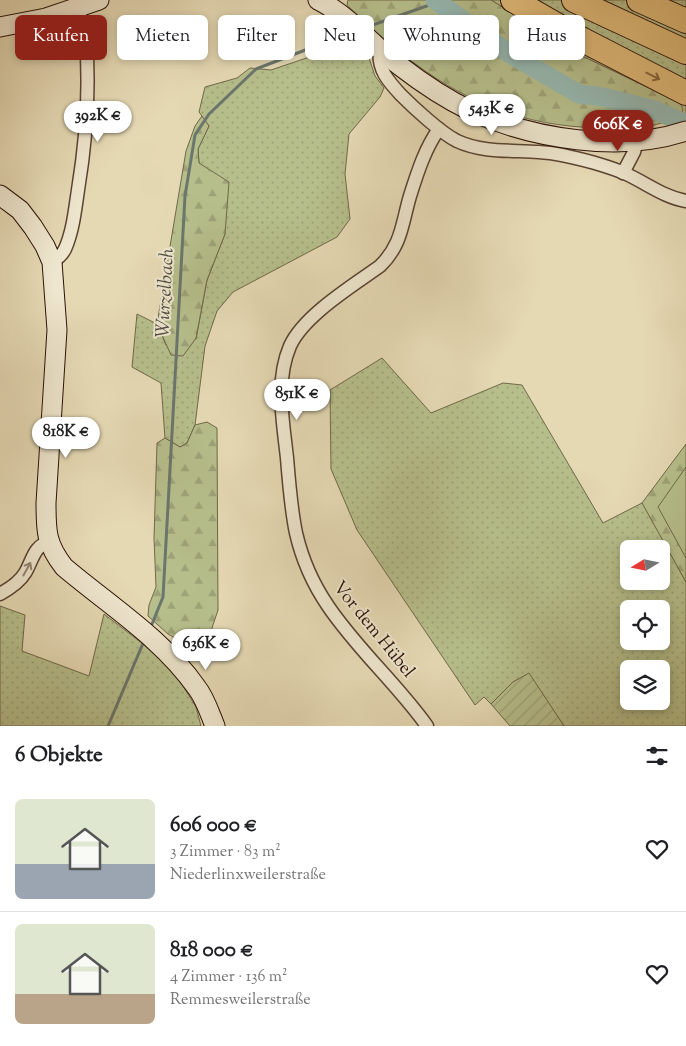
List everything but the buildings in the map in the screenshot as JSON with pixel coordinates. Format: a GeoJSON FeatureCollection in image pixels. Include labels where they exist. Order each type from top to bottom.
{"type":"FeatureCollection","features":[{"type":"Feature","properties":{"kind":"highway"},"geometry":{"type":"LineString","coordinates":[[514,0],[579,38],[686,93]]}},
{"type":"Feature","properties":{"kind":"highway"},"geometry":{"type":"LineString","coordinates":[[574,0],[686,52]]}},
{"type":"Feature","properties":{"kind":"highway"},"geometry":{"type":"LineString","coordinates":[[639,0],[686,21]]}},
{"type":"Feature","properties":{"kind":"main road"},"geometry":{"type":"LineString","coordinates":[[0,27],[46,18],[99,0]]}},
{"type":"Feature","properties":{"kind":"main road"},"geometry":{"type":"LineString","coordinates":[[318,0],[342,15]]}},
{"type":"Feature","properties":{"kind":"main road"},"geometry":{"type":"LineString","coordinates":[[374,43],[399,66],[442,95],[472,111],[499,121],[569,138],[605,143],[660,138],[686,131]]}},
{"type":"Feature","properties":{"kind":"main road"},"geometry":{"type":"LineString","coordinates":[[0,196],[20,210],[33,226],[52,262],[57,330],[46,503],[46,525],[49,542],[54,554],[64,567],[150,636],[180,666],[198,689],[215,726]]}},
{"type":"Feature","properties":{"kind":"street"},"geometry":{"type":"LineString","coordinates":[[52,262],[64,250],[73,225],[83,159],[86,123],[87,62],[86,40],[78,8]]}},
{"type":"Feature","properties":{"kind":"street"},"geometry":{"type":"LineString","coordinates":[[374,43],[380,68],[386,79],[439,129],[455,140],[477,148],[508,152],[541,152],[568,156],[624,172],[672,199],[686,201]]}},
{"type":"Feature","properties":{"kind":"street","name":"Vor dem Hübel"},"geometry":{"type":"LineString","coordinates":[[426,726],[413,706],[328,606],[316,586],[296,533],[281,399],[282,380],[290,344],[302,328],[314,316],[380,266],[398,244],[417,175],[433,137],[439,129]]}},
{"type":"Feature","properties":{"kind":"street"},"geometry":{"type":"LineString","coordinates":[[624,172],[637,141]]}},
{"type":"Feature","properties":{"kind":"street"},"geometry":{"type":"LineString","coordinates":[[0,594],[11,588],[25,575],[40,546],[49,542]]}},
{"type":"Feature","properties":{"kind":"green space"},"geometry":{"type":"Polygon","coordinates":[[[348,0],[491,0],[515,15],[509,15],[509,60],[585,60],[585,57],[680,103],[683,109],[681,115],[671,120],[651,126],[622,128],[571,126],[519,116],[470,98],[410,60],[499,60],[499,15],[384,15],[384,39],[374,31],[374,15],[357,15],[347,5],[348,0]]]}},
{"type":"Feature","properties":{"kind":"green space"},"geometry":{"type":"Polygon","coordinates":[[[491,0],[686,0],[686,120],[682,118],[668,122],[681,115],[680,103],[585,57],[585,15],[515,15],[491,0]]]}},
{"type":"Feature","properties":{"kind":"green space"},"geometry":{"type":"Polygon","coordinates":[[[305,58],[305,60],[370,60],[375,76],[384,88],[380,97],[349,134],[345,174],[350,219],[337,237],[233,292],[217,311],[205,346],[195,425],[187,443],[180,447],[165,438],[161,383],[132,367],[137,314],[157,324],[166,345],[196,339],[207,280],[225,234],[209,171],[199,163],[198,149],[209,126],[199,112],[205,87],[237,78],[250,68],[271,70],[305,58]]]}},
{"type":"Feature","properties":{"kind":"green space"},"geometry":{"type":"Polygon","coordinates":[[[202,116],[209,126],[198,149],[199,163],[229,182],[225,234],[207,280],[196,338],[183,356],[171,355],[157,324],[186,151],[195,126],[202,116]]]}},
{"type":"Feature","properties":{"kind":"green space"},"geometry":{"type":"Polygon","coordinates":[[[382,358],[431,413],[503,383],[522,385],[603,523],[642,503],[663,540],[620,540],[620,590],[670,590],[670,553],[686,582],[686,726],[564,726],[529,674],[513,682],[491,704],[484,697],[475,705],[357,530],[331,469],[330,390],[382,358]]]}},
{"type":"Feature","properties":{"kind":"green space"},"geometry":{"type":"Polygon","coordinates":[[[207,422],[217,428],[218,610],[207,643],[189,646],[168,634],[148,616],[149,605],[156,587],[154,538],[157,443],[165,438],[180,447],[187,443],[195,425],[207,422]]]}},
{"type":"Feature","properties":{"kind":"green space"},"geometry":{"type":"Polygon","coordinates":[[[686,444],[686,582],[670,553],[670,540],[663,540],[642,503],[686,444]]]}},
{"type":"Feature","properties":{"kind":"green space"},"geometry":{"type":"Polygon","coordinates":[[[686,467],[686,558],[658,507],[686,467]]]}},
{"type":"Feature","properties":{"kind":"green space"},"geometry":{"type":"Polygon","coordinates":[[[0,606],[25,615],[22,651],[89,676],[104,614],[156,654],[180,681],[196,707],[201,726],[0,726],[0,606]]]}},
{"type":"Feature","properties":{"kind":"green space"},"geometry":{"type":"Polygon","coordinates":[[[529,673],[564,726],[510,726],[491,704],[513,682],[529,673]]]}},
{"type":"Feature","properties":{"kind":"waterway"},"geometry":{"type":"LineString","coordinates":[[435,0],[510,54],[579,94],[603,97],[655,110],[686,124]]}},
{"type":"Feature","properties":{"kind":"waterway","name":"Wurzelbach"},"geometry":{"type":"LineString","coordinates":[[374,25],[438,2]]}},
{"type":"Feature","properties":{"kind":"waterway","name":"Wurzelbach"},"geometry":{"type":"LineString","coordinates":[[150,629],[163,597],[185,196],[195,135],[209,114],[256,69],[305,50]]}},
{"type":"Feature","properties":{"kind":"waterway","name":"Wurzelbach"},"geometry":{"type":"LineString","coordinates":[[108,726],[144,641]]}}]}
